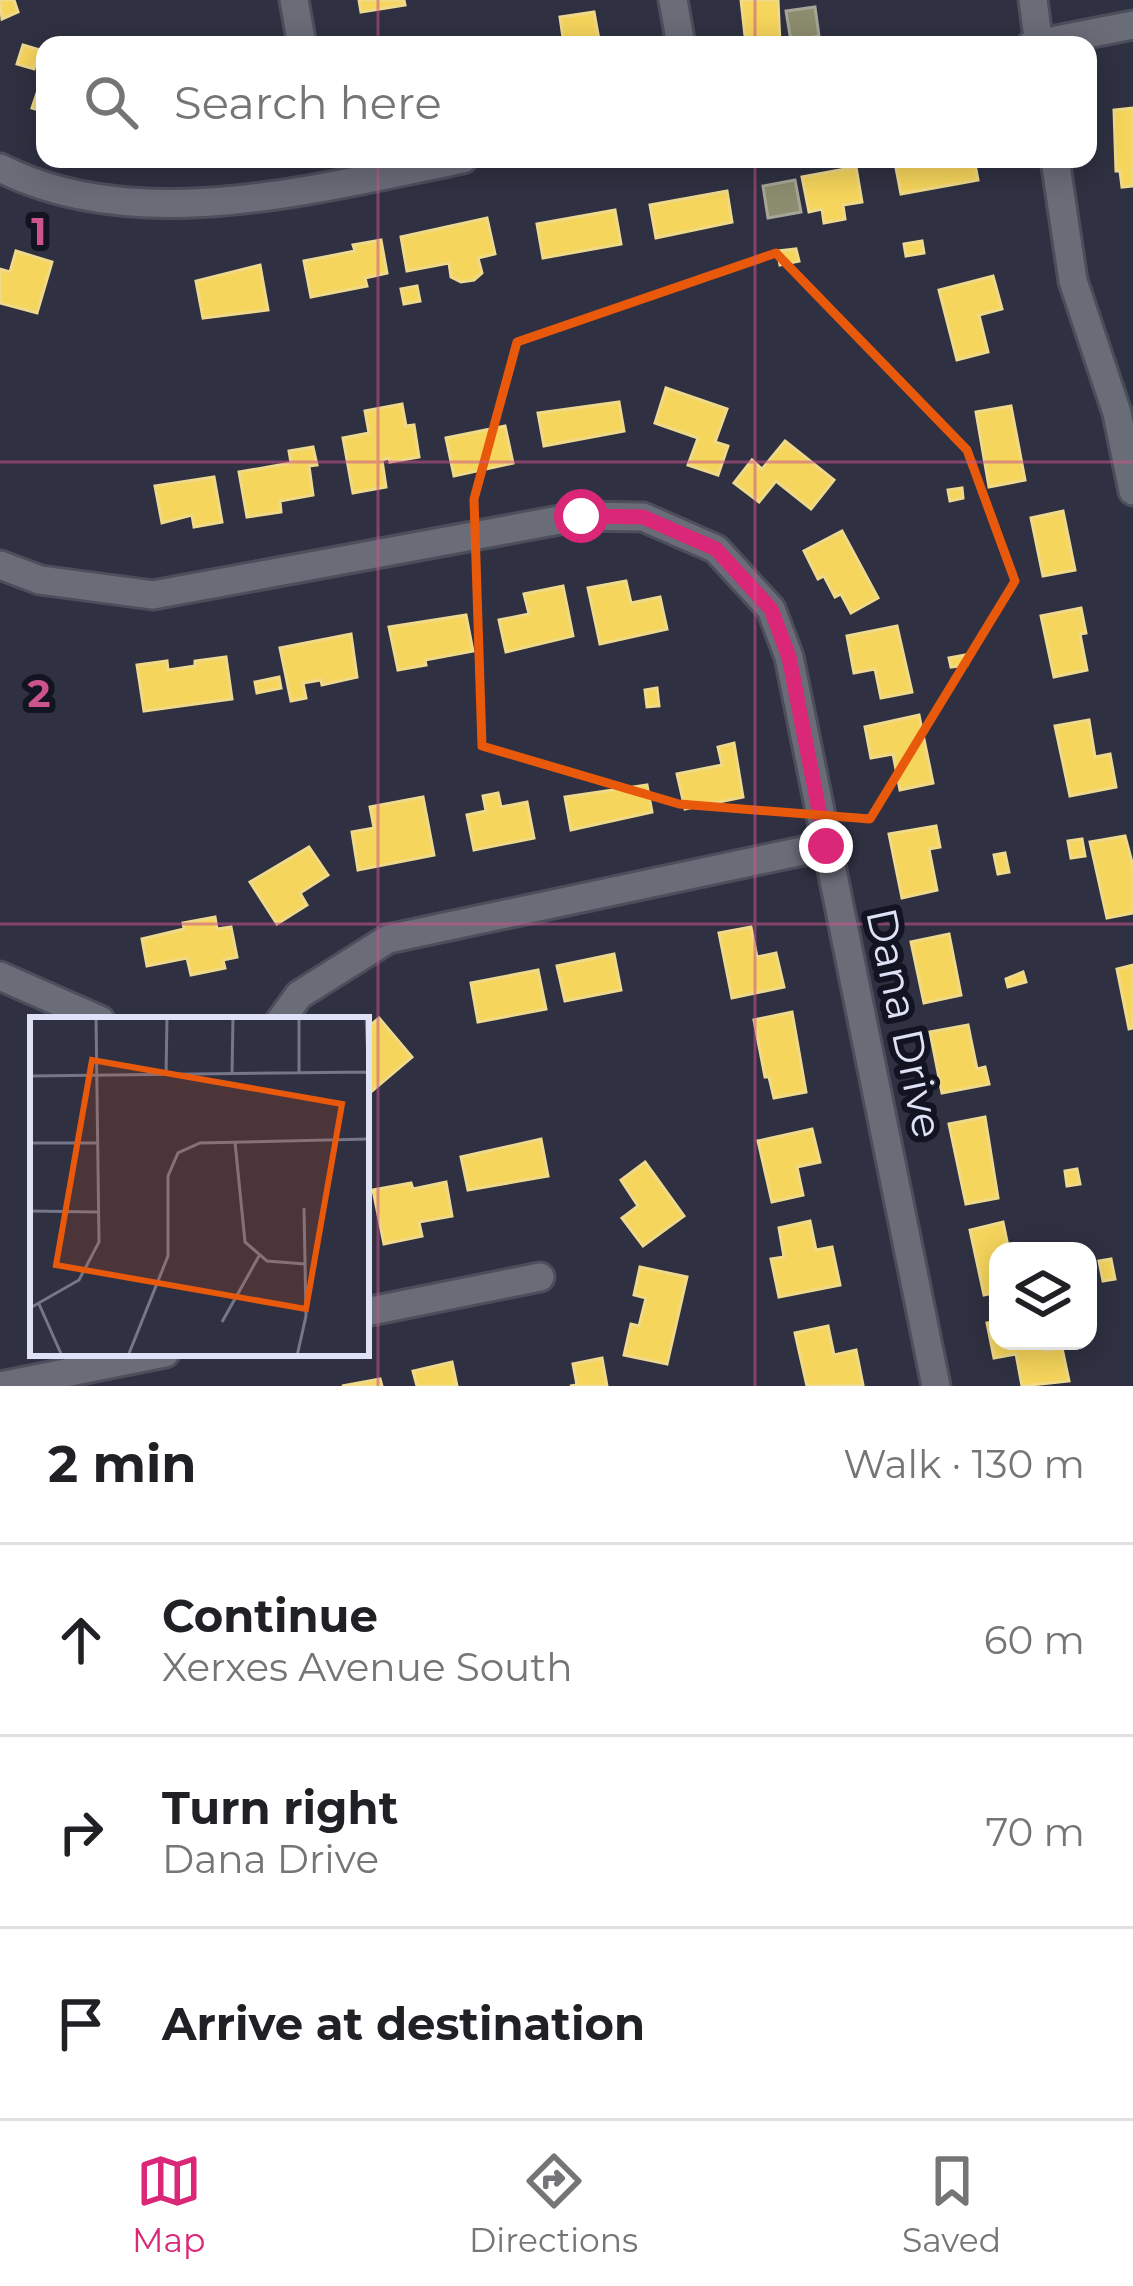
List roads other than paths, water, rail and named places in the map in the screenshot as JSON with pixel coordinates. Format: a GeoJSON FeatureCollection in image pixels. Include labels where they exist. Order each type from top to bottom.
{"type":"FeatureCollection","features":[{"type":"Feature","properties":{"kind":"street"},"geometry":{"type":"LineString","coordinates":[[294,0],[300,36]]}},
{"type":"Feature","properties":{"kind":"street"},"geometry":{"type":"LineString","coordinates":[[674,0],[680,36]]}},
{"type":"Feature","properties":{"kind":"street"},"geometry":{"type":"LineString","coordinates":[[1033,0],[1035,36]]}},
{"type":"Feature","properties":{"kind":"street"},"geometry":{"type":"LineString","coordinates":[[1077,36],[1133,25]]}},
{"type":"Feature","properties":{"kind":"street"},"geometry":{"type":"LineString","coordinates":[[0,168],[87,197],[162,206],[324,172],[367,168]]}},
{"type":"Feature","properties":{"kind":"street"},"geometry":{"type":"LineString","coordinates":[[1056,168],[1073,281],[1125,412],[1133,491]]}},
{"type":"Feature","properties":{"kind":"street","name":"Dana Drive"},"geometry":{"type":"LineString","coordinates":[[0,566],[40,580],[153,595],[581,516],[643,517],[716,549],[771,609],[789,657],[936,1386]]}},
{"type":"Feature","properties":{"kind":"street"},"geometry":{"type":"LineString","coordinates":[[282,1017],[298,995],[388,938],[826,846]]}},
{"type":"Feature","properties":{"kind":"street"},"geometry":{"type":"LineString","coordinates":[[0,976],[93,1017]]}},
{"type":"Feature","properties":{"kind":"street"},"geometry":{"type":"LineString","coordinates":[[369,1311],[540,1277]]}},
{"type":"Feature","properties":{"kind":"street"},"geometry":{"type":"LineString","coordinates":[[0,1386],[149,1356]]}}]}
